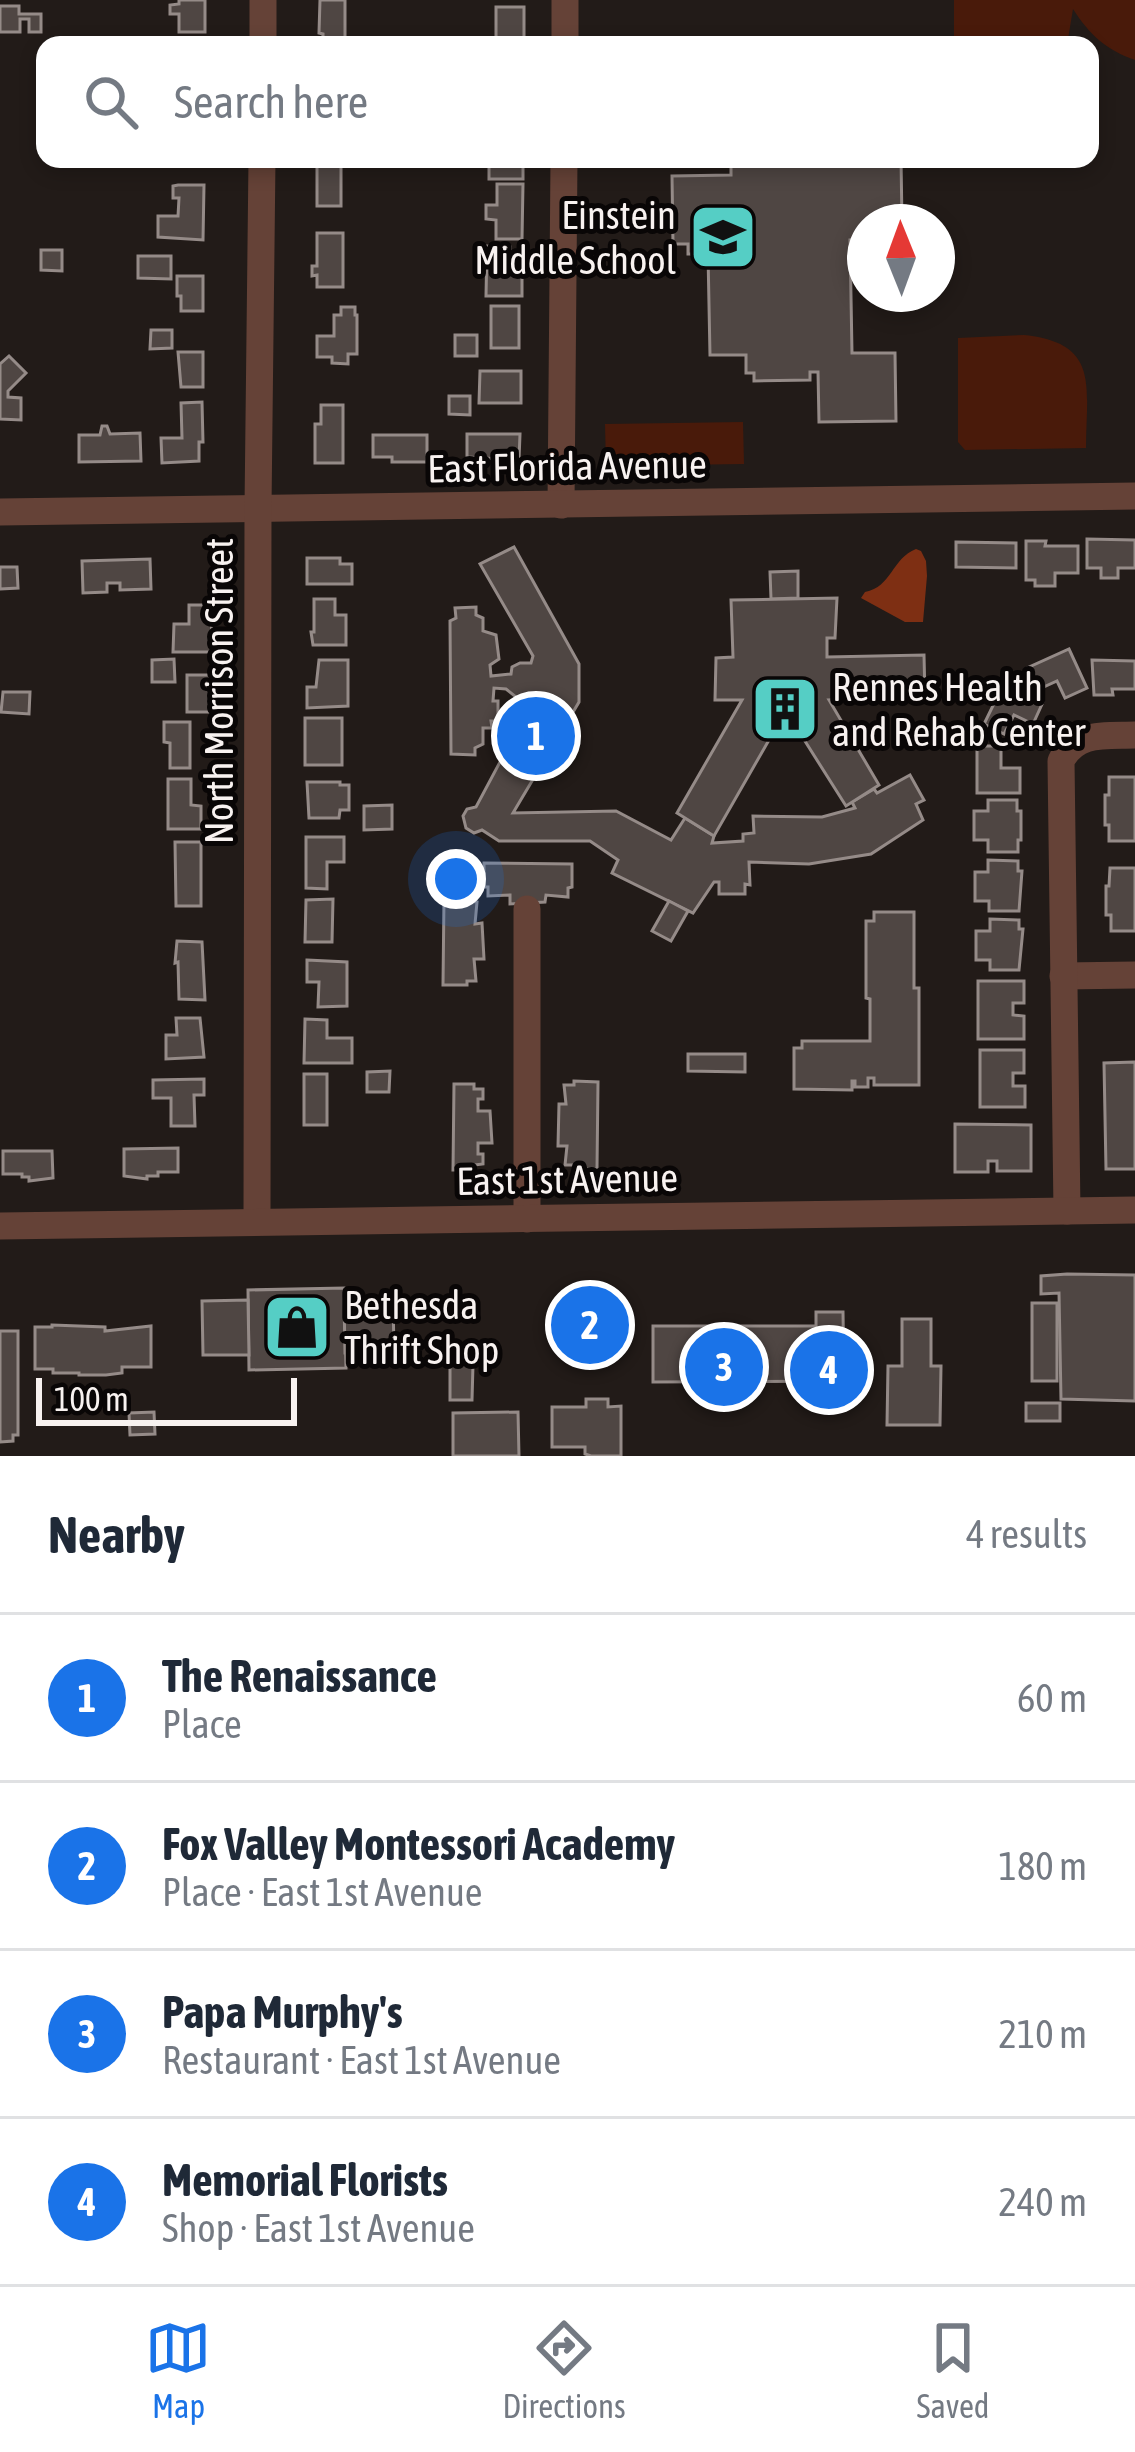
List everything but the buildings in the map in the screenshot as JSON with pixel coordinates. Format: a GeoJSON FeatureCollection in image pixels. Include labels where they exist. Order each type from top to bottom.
{"type":"FeatureCollection","features":[{"type":"Feature","properties":{"kind":"street"},"geometry":{"type":"LineString","coordinates":[[263,0],[263,36]]}},
{"type":"Feature","properties":{"kind":"street"},"geometry":{"type":"LineString","coordinates":[[565,0],[565,36]]}},
{"type":"Feature","properties":{"kind":"street","name":"North Morrison Street"},"geometry":{"type":"LineString","coordinates":[[256,1222],[262,168]]}},
{"type":"Feature","properties":{"kind":"street"},"geometry":{"type":"LineString","coordinates":[[561,505],[564,168]]}},
{"type":"Feature","properties":{"kind":"street","name":"East Florida Avenue"},"geometry":{"type":"LineString","coordinates":[[0,512],[1135,496]]}},
{"type":"Feature","properties":{"kind":"street"},"geometry":{"type":"LineString","coordinates":[[1067,1211],[1060,761],[1072,745],[1090,736],[1135,735]]}},
{"type":"Feature","properties":{"kind":"street"},"geometry":{"type":"LineString","coordinates":[[527,909],[527,1219]]}},
{"type":"Feature","properties":{"kind":"street"},"geometry":{"type":"LineString","coordinates":[[1064,976],[1135,975]]}},
{"type":"Feature","properties":{"kind":"street","name":"East 1st Avenue"},"geometry":{"type":"LineString","coordinates":[[0,1226],[1135,1210]]}},
{"type":"Feature","properties":{"kind":"shaded area"},"geometry":{"type":"Polygon","coordinates":[[[954,0],[1135,0],[1135,60],[1099,40],[1073,9],[1068,36],[954,36],[954,0]]]}},
{"type":"Feature","properties":{"kind":"shaded area"},"geometry":{"type":"Polygon","coordinates":[[[1024,335],[1066,347],[1077,358],[1087,388],[1086,448],[965,450],[958,442],[958,338],[1024,335]]]}},
{"type":"Feature","properties":{"kind":"shaded area"},"geometry":{"type":"Polygon","coordinates":[[[743,422],[744,464],[606,466],[605,424],[743,422]]]}},
{"type":"Feature","properties":{"kind":"shaded area"},"geometry":{"type":"Polygon","coordinates":[[[916,549],[926,561],[923,622],[905,622],[861,598],[916,549]]]}},
{"type":"Feature","properties":{"kind":"place","name":"Einstein Middle School"},"geometry":{"type":"Point","coordinates":[723,237]}},
{"type":"Feature","properties":{"kind":"place","name":"Rennes Health and Rehab Center"},"geometry":{"type":"Point","coordinates":[785,709]}},
{"type":"Feature","properties":{"kind":"place","name":"The Renaissance"},"geometry":{"type":"Point","coordinates":[536,736]}},
{"type":"Feature","properties":{"kind":"place","name":"Fox Valley Montessori Academy"},"geometry":{"type":"Point","coordinates":[590,1325]}},
{"type":"Feature","properties":{"kind":"place","name":"Bethesda Thrift Shop"},"geometry":{"type":"Point","coordinates":[297,1327]}},
{"type":"Feature","properties":{"kind":"place","name":"Papa Murphy's"},"geometry":{"type":"Point","coordinates":[724,1367]}},
{"type":"Feature","properties":{"kind":"place","name":"Memorial Florists"},"geometry":{"type":"Point","coordinates":[829,1370]}}]}
